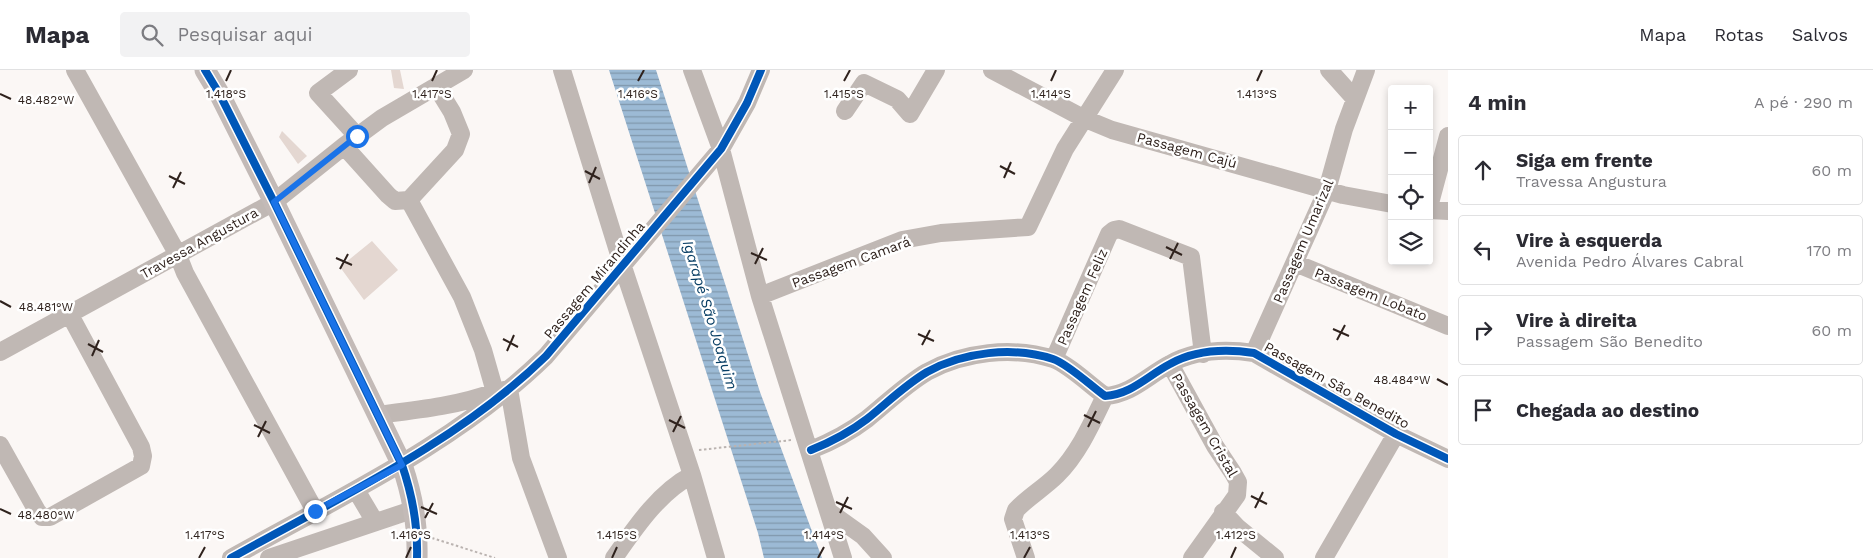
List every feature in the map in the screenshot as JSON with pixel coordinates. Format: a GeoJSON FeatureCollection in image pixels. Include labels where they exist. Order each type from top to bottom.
{"type":"FeatureCollection","features":[{"type":"Feature","properties":{"kind":"main road"},"geometry":{"type":"LineString","coordinates":[[205,70],[220,95],[274,202],[402,465],[415,510],[418,533],[417,558]]}},
{"type":"Feature","properties":{"kind":"street"},"geometry":{"type":"LineString","coordinates":[[76,70],[178,255],[185,273],[315,511]]}},
{"type":"Feature","properties":{"kind":"street"},"geometry":{"type":"LineString","coordinates":[[349,70],[318,93],[388,195],[395,201],[409,200],[455,150],[461,134],[452,112],[436,86]]}},
{"type":"Feature","properties":{"kind":"street"},"geometry":{"type":"LineString","coordinates":[[562,70],[622,264],[685,452],[716,558]]}},
{"type":"Feature","properties":{"kind":"street"},"geometry":{"type":"LineString","coordinates":[[692,70],[760,296],[811,450],[843,558]]}},
{"type":"Feature","properties":{"kind":"street","name":"Passagem Mirandinha"},"geometry":{"type":"LineString","coordinates":[[402,465],[546,356],[718,153],[747,103],[761,70]]}},
{"type":"Feature","properties":{"kind":"street"},"geometry":{"type":"LineString","coordinates":[[845,111],[864,83],[897,99],[910,114],[936,70]]}},
{"type":"Feature","properties":{"kind":"street","name":"Passagem Cajú"},"geometry":{"type":"LineString","coordinates":[[992,70],[1083,118],[1148,141],[1244,165],[1327,190],[1388,203]]}},
{"type":"Feature","properties":{"kind":"street"},"geometry":{"type":"LineString","coordinates":[[1083,118],[1115,70]]}},
{"type":"Feature","properties":{"kind":"street"},"geometry":{"type":"LineString","coordinates":[[1328,70],[1355,99]]}},
{"type":"Feature","properties":{"kind":"street","name":"Passagem Umarizal"},"geometry":{"type":"LineString","coordinates":[[1254,353],[1327,190],[1366,70]]}},
{"type":"Feature","properties":{"kind":"street","name":"Travessa Angustura"},"geometry":{"type":"LineString","coordinates":[[0,352],[274,202],[350,141],[456,72]]}},
{"type":"Feature","properties":{"kind":"street","name":"Passagem Camará"},"geometry":{"type":"LineString","coordinates":[[760,296],[902,240],[941,233],[1024,229],[1031,224],[1055,170],[1083,118]]}},
{"type":"Feature","properties":{"kind":"street"},"geometry":{"type":"LineString","coordinates":[[1433,193],[1448,136]]}},
{"type":"Feature","properties":{"kind":"street"},"geometry":{"type":"LineString","coordinates":[[409,200],[462,297],[502,391],[521,458],[558,558]]}},
{"type":"Feature","properties":{"kind":"street"},"geometry":{"type":"LineString","coordinates":[[1433,209],[1448,212]]}},
{"type":"Feature","properties":{"kind":"street","name":"Passagem Feliz"},"geometry":{"type":"LineString","coordinates":[[1054,359],[1109,234],[1119,229],[1191,257],[1203,354]]}},
{"type":"Feature","properties":{"kind":"street","name":"Passagem Lobato"},"geometry":{"type":"LineString","coordinates":[[1295,263],[1448,326]]}},
{"type":"Feature","properties":{"kind":"street"},"geometry":{"type":"LineString","coordinates":[[0,445],[42,517],[50,518],[141,466],[143,456],[141,447],[70,315]]}},
{"type":"Feature","properties":{"kind":"street","name":"Passagem São Benedito"},"geometry":{"type":"LineString","coordinates":[[1105,396],[1130,390],[1170,364],[1203,354],[1239,351],[1254,353],[1396,434],[1448,459]]}},
{"type":"Feature","properties":{"kind":"street"},"geometry":{"type":"LineString","coordinates":[[811,450],[848,432],[901,391],[944,364],[988,353],[1009,352],[1054,359],[1105,396],[1089,428],[1069,461],[1057,475],[1016,510],[1013,519],[1026,558]]}},
{"type":"Feature","properties":{"kind":"street","name":"Passagem Cristal"},"geometry":{"type":"LineString","coordinates":[[1170,364],[1238,482],[1237,495],[1223,512],[1192,558]]}},
{"type":"Feature","properties":{"kind":"street"},"geometry":{"type":"LineString","coordinates":[[377,415],[439,407],[502,391]]}},
{"type":"Feature","properties":{"kind":"street"},"geometry":{"type":"LineString","coordinates":[[1324,558],[1396,434]]}},
{"type":"Feature","properties":{"kind":"street"},"geometry":{"type":"LineString","coordinates":[[231,558],[402,465]]}},
{"type":"Feature","properties":{"kind":"street"},"geometry":{"type":"LineString","coordinates":[[614,558],[664,496],[676,484],[692,475]]}},
{"type":"Feature","properties":{"kind":"street"},"geometry":{"type":"LineString","coordinates":[[356,490],[375,522]]}},
{"type":"Feature","properties":{"kind":"street"},"geometry":{"type":"LineString","coordinates":[[269,558],[415,510]]}},
{"type":"Feature","properties":{"kind":"street"},"geometry":{"type":"LineString","coordinates":[[828,511],[863,536],[883,558]]}},
{"type":"Feature","properties":{"kind":"street"},"geometry":{"type":"LineString","coordinates":[[1223,512],[1275,558]]}},
{"type":"Feature","properties":{"kind":"path"},"geometry":{"type":"LineString","coordinates":[[685,452],[780,441]]}},
{"type":"Feature","properties":{"kind":"path"},"geometry":{"type":"LineString","coordinates":[[418,533],[495,558]]}},
{"type":"Feature","properties":{"kind":"water","name":"Igarapé São Joaquim"},"geometry":{"type":"Polygon","coordinates":[[[609,70],[656,70],[760,392],[822,558],[764,558],[758,533],[609,70]]]}},
{"type":"Feature","properties":{"kind":"building"},"geometry":{"type":"Polygon","coordinates":[[[391,70],[400,70],[404,89],[394,88],[391,70]]]}},
{"type":"Feature","properties":{"kind":"building"},"geometry":{"type":"Polygon","coordinates":[[[282,131],[307,156],[298,164],[279,137],[282,131]]]}},
{"type":"Feature","properties":{"kind":"building"},"geometry":{"type":"Polygon","coordinates":[[[372,241],[398,270],[364,300],[340,267],[372,241]]]}},
{"type":"Feature","properties":{"kind":"cycle path"},"geometry":{"type":"LineString","coordinates":[[205,70],[220,95],[274,202],[402,465],[414,511],[417,534],[417,558]]}},
{"type":"Feature","properties":{"kind":"cycle path"},"geometry":{"type":"LineString","coordinates":[[231,558],[354,491],[435,442],[474,416],[546,356],[721,149],[747,103],[761,70]]}},
{"type":"Feature","properties":{"kind":"cycle path"},"geometry":{"type":"LineString","coordinates":[[811,450],[854,428],[927,372],[941,365],[972,356],[1005,352],[1038,355],[1053,359],[1072,370],[1105,396],[1123,392],[1180,359],[1200,353],[1233,351],[1254,353],[1396,434],[1448,459]]}},
{"type":"Feature","properties":{"kind":"route"},"geometry":{"type":"LineString","coordinates":[[315,511],[402,465],[274,202],[357,136]]}}]}
